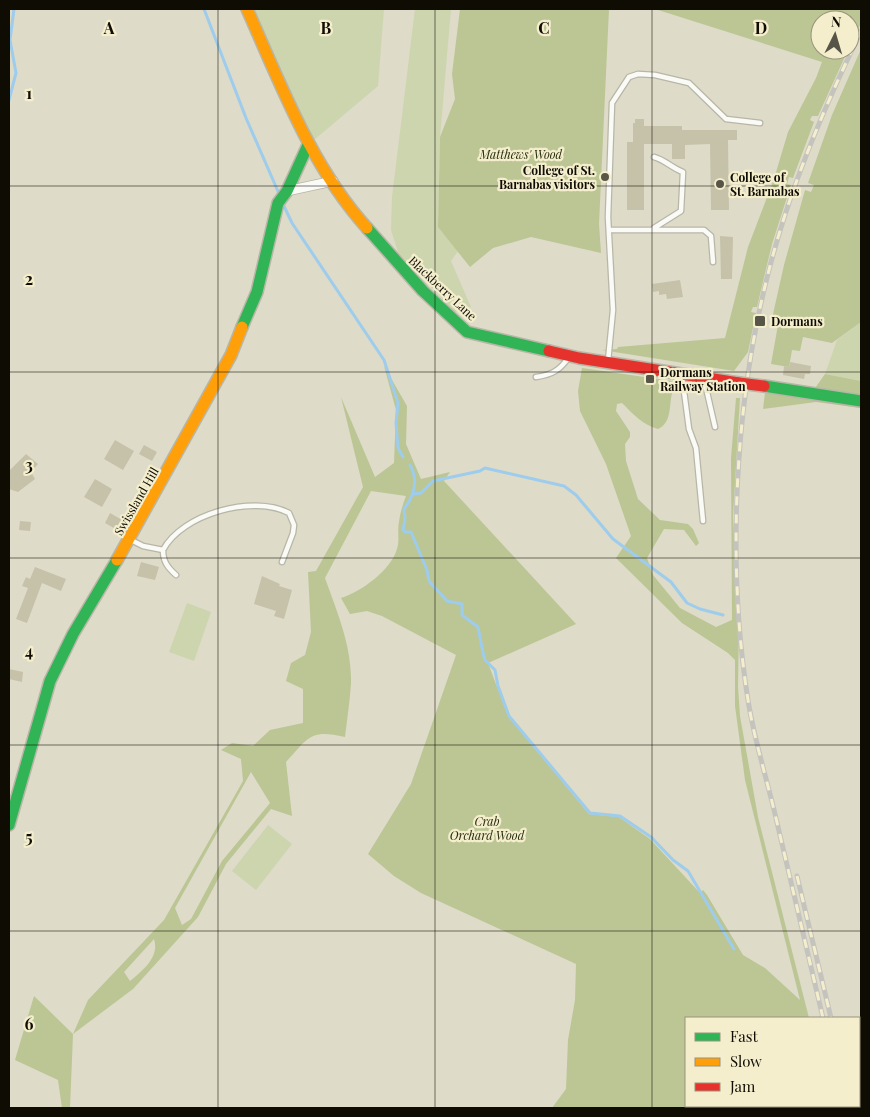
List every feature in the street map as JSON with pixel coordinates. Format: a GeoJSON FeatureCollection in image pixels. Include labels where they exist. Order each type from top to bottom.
{"type":"FeatureCollection","features":[{"type":"Feature","properties":{"kind":"street","name":"Blackberry Lane"},"geometry":{"type":"LineString","coordinates":[[247,9],[308,145],[333,181],[346,206],[423,291],[467,332],[608,363],[861,401]]}},
{"type":"Feature","properties":{"kind":"street","name":"Swissland Hill"},"geometry":{"type":"LineString","coordinates":[[9,826],[50,680],[73,634],[130,539],[231,355],[257,292],[278,203],[287,191],[308,145]]}},
{"type":"Feature","properties":{"kind":"street"},"geometry":{"type":"LineString","coordinates":[[287,191],[333,181]]}},
{"type":"Feature","properties":{"kind":"lane"},"geometry":{"type":"LineString","coordinates":[[608,363],[613,310],[609,230],[612,103],[629,77],[638,74],[655,75],[689,83],[726,119],[760,123]]}},
{"type":"Feature","properties":{"kind":"lane"},"geometry":{"type":"LineString","coordinates":[[653,229],[681,211],[683,183],[683,172],[674,169],[666,161],[654,157]]}},
{"type":"Feature","properties":{"kind":"lane"},"geometry":{"type":"LineString","coordinates":[[609,230],[704,230],[711,236],[713,262]]}},
{"type":"Feature","properties":{"kind":"lane"},"geometry":{"type":"LineString","coordinates":[[536,377],[547,376],[559,370],[570,356]]}},
{"type":"Feature","properties":{"kind":"lane"},"geometry":{"type":"LineString","coordinates":[[682,374],[689,429],[696,448],[703,521]]}},
{"type":"Feature","properties":{"kind":"lane"},"geometry":{"type":"LineString","coordinates":[[704,378],[715,427]]}},
{"type":"Feature","properties":{"kind":"lane"},"geometry":{"type":"LineString","coordinates":[[176,575],[166,563],[163,550],[167,542],[182,527],[223,510],[242,507],[274,506],[289,513],[294,525],[282,562]]}},
{"type":"Feature","properties":{"kind":"lane"},"geometry":{"type":"LineString","coordinates":[[130,539],[143,546],[163,550]]}},
{"type":"Feature","properties":{"kind":"green space"},"geometry":{"type":"Polygon","coordinates":[[[247,9],[384,9],[378,86],[308,145],[247,9]]]}},
{"type":"Feature","properties":{"kind":"green space"},"geometry":{"type":"Polygon","coordinates":[[[415,9],[451,9],[440,137],[438,227],[458,251],[451,261],[471,307],[455,312],[398,252],[391,230],[392,197],[415,9]]]}},
{"type":"Feature","properties":{"kind":"green space","name":"Matthews' Wood"},"geometry":{"type":"Polygon","coordinates":[[[460,9],[609,9],[599,224],[601,253],[531,237],[493,248],[470,267],[438,227],[440,137],[455,99],[452,74],[460,9]]]}},
{"type":"Feature","properties":{"kind":"green space"},"geometry":{"type":"Polygon","coordinates":[[[655,9],[861,9],[860,25],[860,10],[810,10],[810,58],[655,9]]]}},
{"type":"Feature","properties":{"kind":"green space"},"geometry":{"type":"Polygon","coordinates":[[[861,49],[861,322],[832,343],[803,337],[800,351],[792,350],[789,367],[771,364],[778,325],[771,323],[784,265],[805,190],[811,192],[814,185],[808,183],[832,115],[856,60],[860,60],[861,49]]]}},
{"type":"Feature","properties":{"kind":"green space"},"geometry":{"type":"Polygon","coordinates":[[[816,60],[843,60],[818,116],[812,116],[810,120],[814,122],[793,178],[789,177],[787,184],[791,185],[772,244],[757,307],[753,307],[751,312],[756,313],[748,352],[734,371],[602,350],[725,338],[748,247],[774,179],[788,132],[816,78],[822,62],[816,60]]]}},
{"type":"Feature","properties":{"kind":"green space"},"geometry":{"type":"Polygon","coordinates":[[[861,322],[861,381],[825,374],[837,340],[861,322]]]}},
{"type":"Feature","properties":{"kind":"green space","name":"Crab Orchard Wood"},"geometry":{"type":"Polygon","coordinates":[[[384,366],[407,406],[406,444],[421,479],[450,472],[444,481],[576,624],[488,663],[508,716],[589,814],[619,817],[650,839],[700,893],[703,890],[743,955],[765,968],[800,1000],[745,780],[735,706],[735,660],[728,653],[682,623],[616,558],[631,536],[606,464],[580,411],[578,391],[582,368],[672,381],[678,390],[672,393],[666,423],[658,429],[643,422],[622,403],[617,404],[616,411],[630,432],[630,437],[625,444],[626,461],[638,499],[660,520],[688,524],[693,529],[699,543],[696,546],[684,530],[664,529],[647,558],[653,575],[680,608],[716,627],[732,620],[731,458],[736,398],[740,398],[733,517],[739,624],[738,687],[740,716],[758,817],[809,1017],[685,1017],[685,1107],[820,1108],[552,1108],[566,1089],[568,1040],[575,1000],[576,964],[421,893],[394,876],[368,854],[411,784],[456,655],[382,616],[367,611],[350,614],[341,598],[366,585],[389,565],[398,546],[398,525],[406,496],[371,491],[325,578],[343,629],[351,669],[345,737],[324,734],[311,737],[286,762],[292,816],[271,809],[226,864],[198,917],[133,989],[73,1034],[88,1000],[164,920],[243,781],[241,759],[221,750],[232,743],[253,746],[270,730],[303,723],[303,689],[286,681],[291,663],[305,655],[311,632],[308,572],[316,571],[363,487],[341,397],[375,477],[394,463],[396,410],[384,366]],[[251,772],[175,908],[182,925],[191,919],[222,861],[270,803],[251,772]],[[154,939],[124,972],[130,981],[149,963],[155,946],[154,939]]]}},
{"type":"Feature","properties":{"kind":"green space"},"geometry":{"type":"Polygon","coordinates":[[[825,374],[861,381],[861,408],[816,402],[763,409],[765,393],[808,398],[825,374]]]}},
{"type":"Feature","properties":{"kind":"green space"},"geometry":{"type":"Polygon","coordinates":[[[187,603],[211,612],[194,661],[169,652],[187,603]]]}},
{"type":"Feature","properties":{"kind":"green space"},"geometry":{"type":"Polygon","coordinates":[[[268,825],[292,844],[256,890],[232,871],[268,825]]]}},
{"type":"Feature","properties":{"kind":"green space"},"geometry":{"type":"Polygon","coordinates":[[[34,996],[73,1034],[70,1108],[62,1108],[58,1080],[15,1060],[34,996]]]}},
{"type":"Feature","properties":{"kind":"building","name":"College of St. Barnabas"},"geometry":{"type":"Polygon","coordinates":[[[635,119],[644,119],[644,126],[682,126],[682,130],[737,130],[737,140],[728,140],[729,210],[711,210],[710,144],[685,145],[685,159],[672,159],[672,144],[644,144],[644,210],[627,210],[627,142],[633,142],[633,123],[635,123],[635,119]]]}},
{"type":"Feature","properties":{"kind":"building"},"geometry":{"type":"Polygon","coordinates":[[[720,236],[733,237],[732,279],[721,279],[720,236]]]}},
{"type":"Feature","properties":{"kind":"building"},"geometry":{"type":"Polygon","coordinates":[[[680,280],[683,297],[667,299],[666,294],[659,295],[659,291],[653,292],[652,284],[680,280]]]}},
{"type":"Feature","properties":{"kind":"building","name":"Dormans"},"geometry":{"type":"Polygon","coordinates":[[[790,362],[811,366],[810,374],[805,374],[804,379],[783,375],[784,366],[789,367],[790,362]]]}},
{"type":"Feature","properties":{"kind":"building"},"geometry":{"type":"Polygon","coordinates":[[[115,440],[134,451],[123,470],[104,459],[115,440]]]}},
{"type":"Feature","properties":{"kind":"building"},"geometry":{"type":"Polygon","coordinates":[[[144,445],[157,452],[152,461],[139,454],[144,445]]]}},
{"type":"Feature","properties":{"kind":"building"},"geometry":{"type":"Polygon","coordinates":[[[26,454],[38,464],[31,472],[35,479],[18,492],[9,489],[9,471],[26,454]]]}},
{"type":"Feature","properties":{"kind":"building"},"geometry":{"type":"Polygon","coordinates":[[[95,479],[112,489],[102,507],[84,497],[95,479]]]}},
{"type":"Feature","properties":{"kind":"building"},"geometry":{"type":"Polygon","coordinates":[[[110,513],[124,521],[119,531],[105,523],[110,513]]]}},
{"type":"Feature","properties":{"kind":"building"},"geometry":{"type":"Polygon","coordinates":[[[20,521],[31,522],[30,531],[19,530],[20,521]]]}},
{"type":"Feature","properties":{"kind":"building"},"geometry":{"type":"Polygon","coordinates":[[[141,562],[159,567],[155,580],[137,576],[141,562]]]}},
{"type":"Feature","properties":{"kind":"building"},"geometry":{"type":"Polygon","coordinates":[[[35,567],[66,579],[61,591],[42,583],[27,623],[16,619],[28,588],[22,586],[26,577],[30,579],[35,567]]]}},
{"type":"Feature","properties":{"kind":"building"},"geometry":{"type":"Polygon","coordinates":[[[262,576],[280,584],[279,586],[292,590],[284,619],[274,616],[276,611],[254,604],[262,576]]]}},
{"type":"Feature","properties":{"kind":"building"},"geometry":{"type":"Polygon","coordinates":[[[9,669],[23,672],[22,682],[9,679],[9,669]]]}},
{"type":"Feature","properties":{"kind":"waterway"},"geometry":{"type":"LineString","coordinates":[[9,100],[16,73],[10,40],[14,9]]}},
{"type":"Feature","properties":{"kind":"waterway"},"geometry":{"type":"LineString","coordinates":[[204,9],[246,118],[280,196]]}},
{"type":"Feature","properties":{"kind":"waterway"},"geometry":{"type":"LineString","coordinates":[[282,202],[292,223],[384,360],[398,403],[396,423],[398,448],[403,457]]}},
{"type":"Feature","properties":{"kind":"waterway"},"geometry":{"type":"LineString","coordinates":[[410,465],[415,483],[413,494],[404,509],[403,530],[411,532],[427,570],[429,581],[447,601],[462,604],[462,615],[478,627],[485,660],[495,670],[498,686],[509,716],[590,813],[620,816],[651,837],[673,860],[688,871],[734,949]]}},
{"type":"Feature","properties":{"kind":"waterway"},"geometry":{"type":"LineString","coordinates":[[414,494],[421,493],[433,481],[480,471],[485,468],[564,486],[576,495],[613,539],[671,582],[687,603],[700,609],[723,615]]}},
{"type":"Feature","properties":{"kind":"railway"},"geometry":{"type":"LineString","coordinates":[[823,1017],[748,700],[741,649],[737,597],[737,488],[747,380],[767,278],[796,183],[833,91],[861,31]]}},
{"type":"Feature","properties":{"kind":"railway"},"geometry":{"type":"LineString","coordinates":[[797,876],[831,1017]]}},
{"type":"Feature","properties":{"kind":"traffic: fast"},"geometry":{"type":"LineString","coordinates":[[242,327],[257,292],[278,203],[287,191],[308,145]]}},
{"type":"Feature","properties":{"kind":"traffic: fast"},"geometry":{"type":"LineString","coordinates":[[367,228],[423,291],[467,332],[549,351]]}},
{"type":"Feature","properties":{"kind":"traffic: fast"},"geometry":{"type":"LineString","coordinates":[[764,386],[861,401]]}},
{"type":"Feature","properties":{"kind":"traffic: fast"},"geometry":{"type":"LineString","coordinates":[[9,825],[50,681],[73,634],[117,560]]}},
{"type":"Feature","properties":{"kind":"traffic: slow"},"geometry":{"type":"LineString","coordinates":[[247,9],[285,95],[313,152],[347,204],[367,228]]}},
{"type":"Feature","properties":{"kind":"traffic: slow"},"geometry":{"type":"LineString","coordinates":[[117,560],[231,355],[242,327]]}},
{"type":"Feature","properties":{"kind":"traffic: jam"},"geometry":{"type":"LineString","coordinates":[[549,351],[579,358],[739,383]]}},
{"type":"Feature","properties":{"kind":"traffic: jam"},"geometry":{"type":"LineString","coordinates":[[739,383],[764,386]]}},
{"type":"Feature","properties":{"kind":"place","name":"College of St. Barnabas visitors"},"geometry":{"type":"Point","coordinates":[605,177]}},
{"type":"Feature","properties":{"kind":"place","name":"College of St. Barnabas"},"geometry":{"type":"Point","coordinates":[720,184]}},
{"type":"Feature","properties":{"kind":"place","name":"Dormans"},"geometry":{"type":"Point","coordinates":[760,321]}},
{"type":"Feature","properties":{"kind":"place","name":"Dormans Railway Station"},"geometry":{"type":"Point","coordinates":[650,379]}}]}
